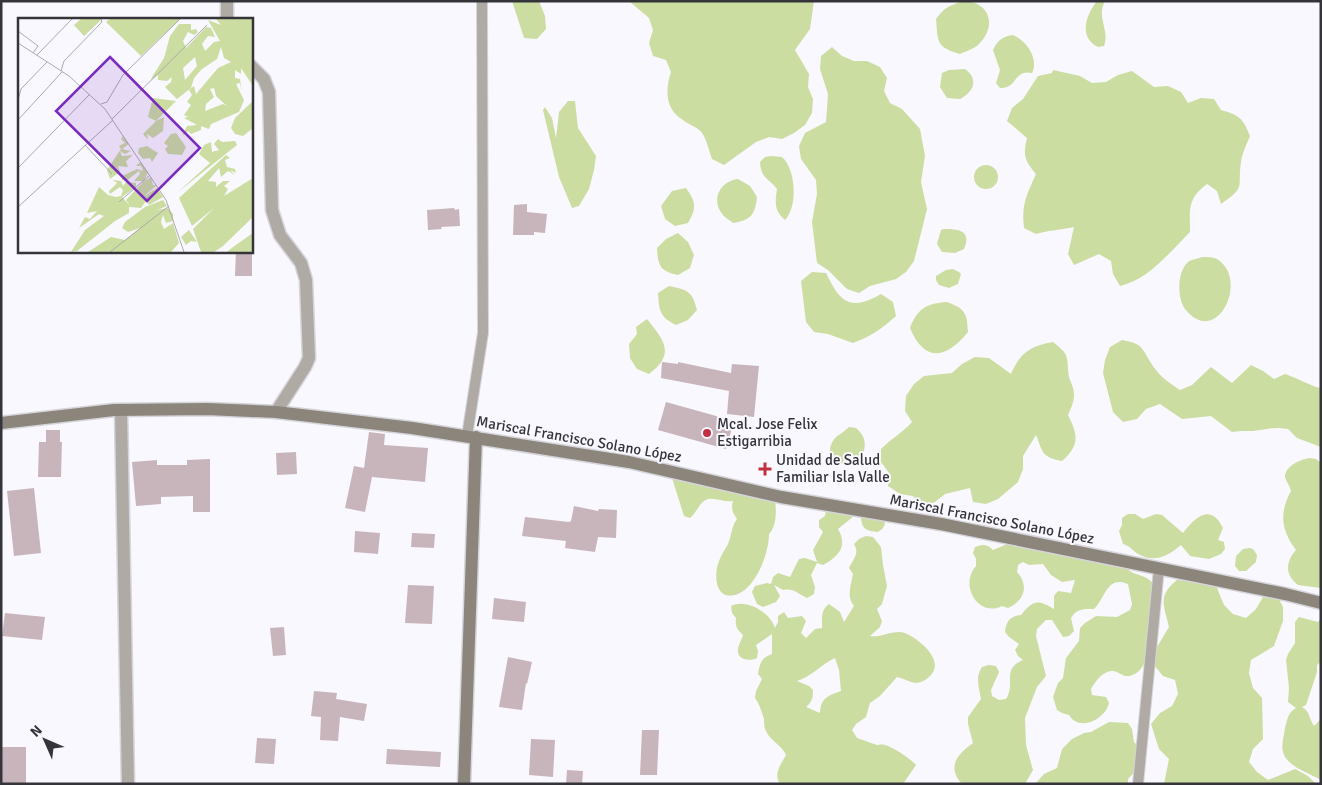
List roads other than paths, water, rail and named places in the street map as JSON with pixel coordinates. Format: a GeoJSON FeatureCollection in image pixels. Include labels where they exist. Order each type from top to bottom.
{"type":"FeatureCollection","features":[{"type":"Feature","properties":{"kind":"street"},"geometry":{"type":"LineString","coordinates":[[227,18],[228,1]]}},
{"type":"Feature","properties":{"kind":"street"},"geometry":{"type":"LineString","coordinates":[[252,67],[264,79],[269,92],[272,210],[280,236],[301,263],[306,280],[309,358],[306,367],[276,412]]}},
{"type":"Feature","properties":{"kind":"street","name":"Mariscal Francisco Solano López"},"geometry":{"type":"LineString","coordinates":[[1,423],[122,410],[207,409],[276,412],[341,418],[472,436],[629,462],[781,497],[941,524],[1321,603]]}},
{"type":"Feature","properties":{"kind":"street"},"geometry":{"type":"LineString","coordinates":[[122,410],[128,784]]}},
{"type":"Feature","properties":{"kind":"street"},"geometry":{"type":"LineString","coordinates":[[464,784],[472,436]]}},
{"type":"Feature","properties":{"kind":"lane"},"geometry":{"type":"LineString","coordinates":[[472,436],[483,334],[482,1]]}},
{"type":"Feature","properties":{"kind":"lane"},"geometry":{"type":"LineString","coordinates":[[1138,784],[1159,568]]}},
{"type":"Feature","properties":{"kind":"place","name":"Mcal. Jose Felix Estigarribia"},"geometry":{"type":"Point","coordinates":[707,433]}},
{"type":"Feature","properties":{"kind":"place","name":"Unidad de Salud Familiar Isla Valle"},"geometry":{"type":"Point","coordinates":[765,469]}}]}
